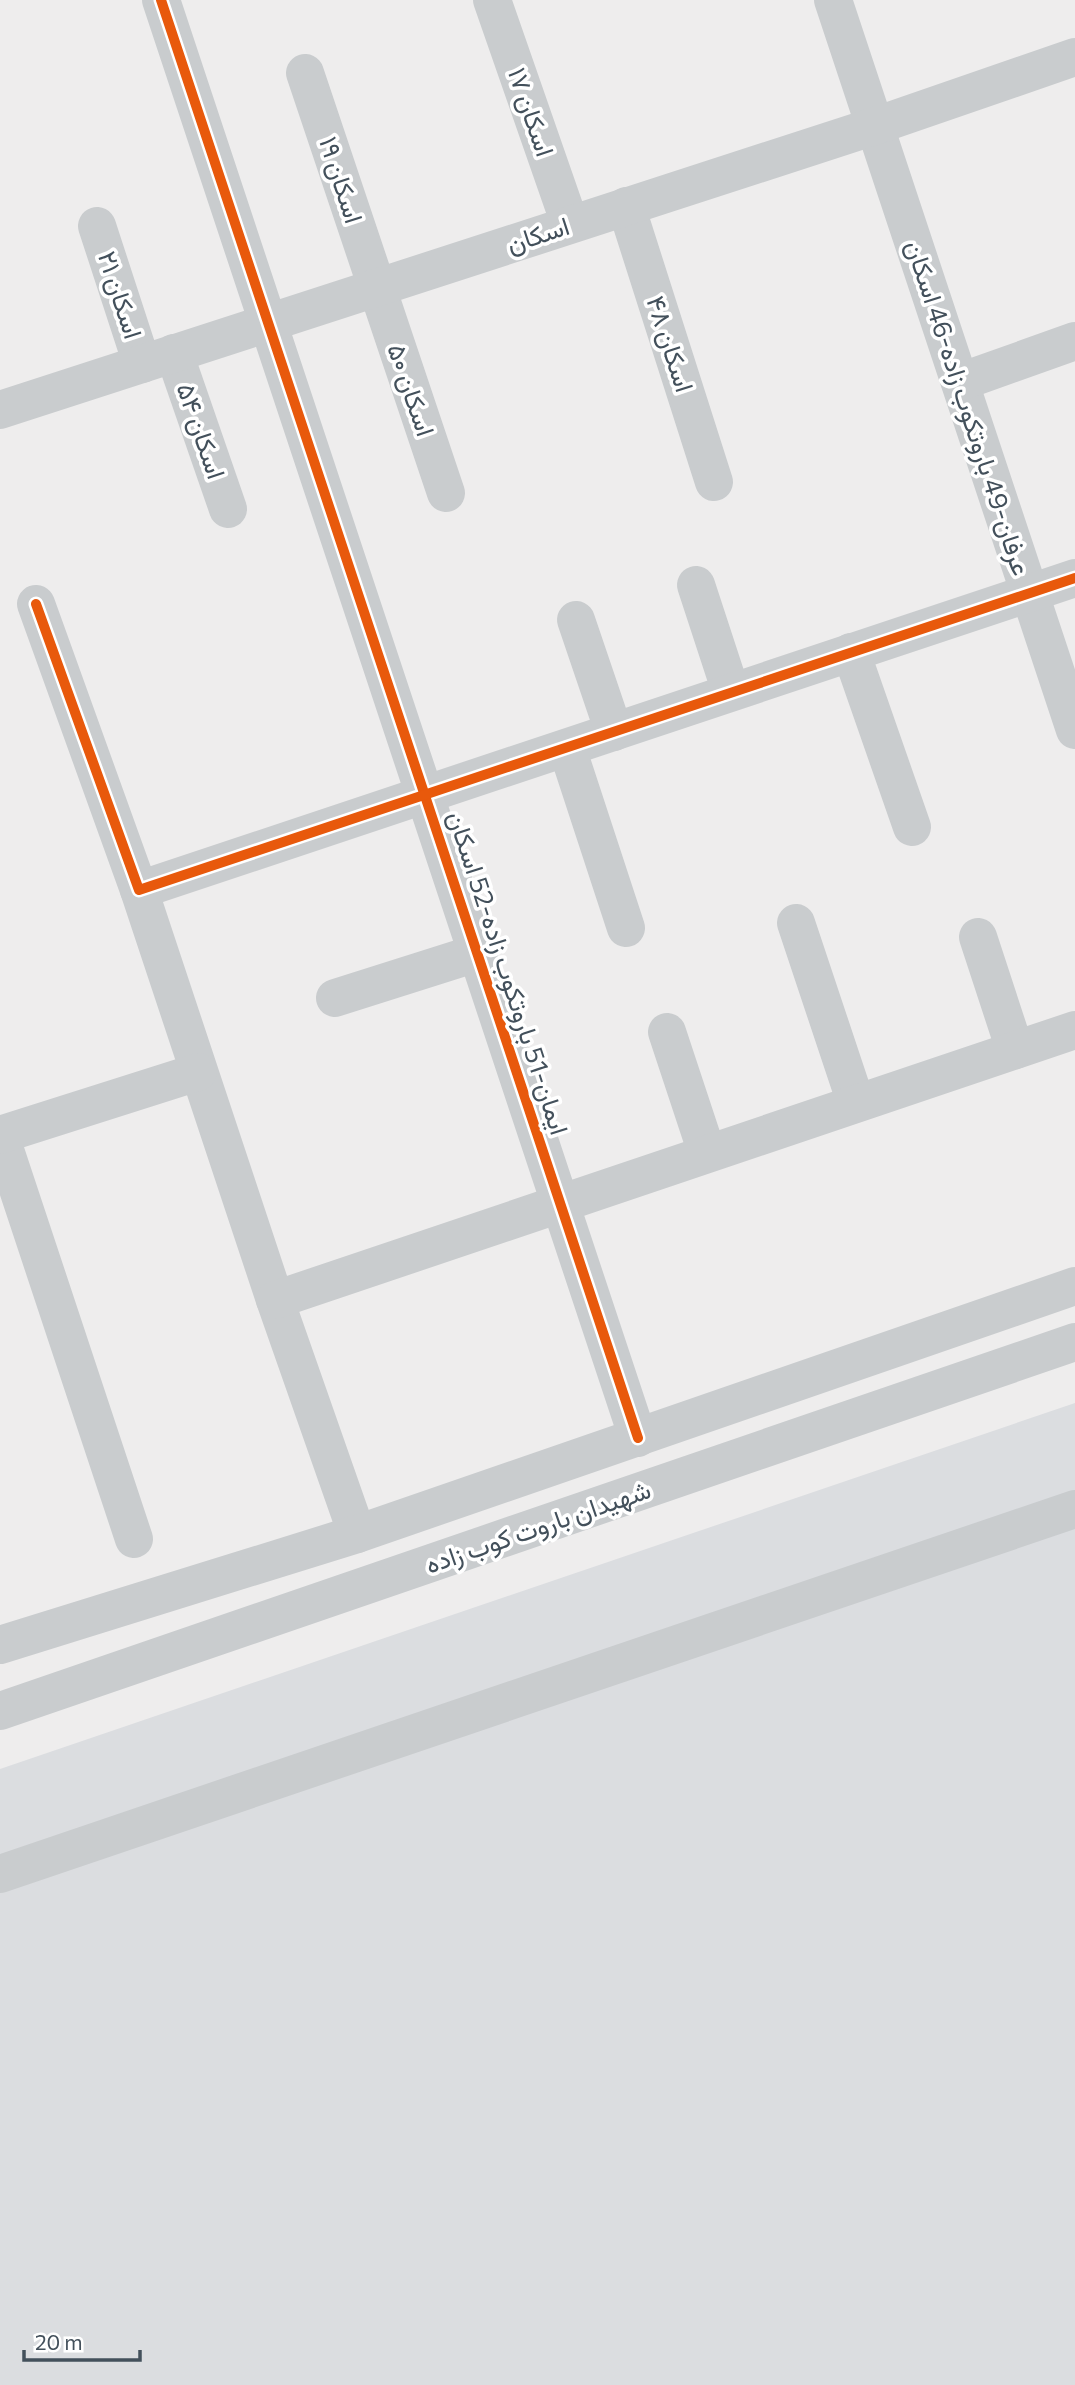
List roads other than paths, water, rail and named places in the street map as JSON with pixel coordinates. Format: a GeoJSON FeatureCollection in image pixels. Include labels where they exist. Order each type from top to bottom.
{"type":"FeatureCollection","features":[{"type":"Feature","properties":{"kind":"street","name":"ایمان-51 باروتکوب زاده-52 اسکان"},"geometry":{"type":"LineString","coordinates":[[161,0],[638,1438]]}},
{"type":"Feature","properties":{"kind":"street","name":"اسکان ۱۷"},"geometry":{"type":"LineString","coordinates":[[492,0],[570,224]]}},
{"type":"Feature","properties":{"kind":"street","name":"عرفان-49 باروتکوب زاده-46 اسکان"},"geometry":{"type":"LineString","coordinates":[[833,0],[1075,730]]}},
{"type":"Feature","properties":{"kind":"street","name":"اسکان"},"geometry":{"type":"LineString","coordinates":[[0,410],[875,126],[1075,57]]}},
{"type":"Feature","properties":{"kind":"street","name":"اسکان ۱۹"},"geometry":{"type":"LineString","coordinates":[[305,73],[377,288]]}},
{"type":"Feature","properties":{"kind":"street","name":"اسکان ۴۸"},"geometry":{"type":"LineString","coordinates":[[626,206],[714,482]]}},
{"type":"Feature","properties":{"kind":"street","name":"اسکان ۲۱"},"geometry":{"type":"LineString","coordinates":[[97,226],[158,359]]}},
{"type":"Feature","properties":{"kind":"street","name":"اسکان ۵۰"},"geometry":{"type":"LineString","coordinates":[[377,288],[446,493]]}},
{"type":"Feature","properties":{"kind":"street"},"geometry":{"type":"LineString","coordinates":[[960,382],[1075,341]]}},
{"type":"Feature","properties":{"kind":"street","name":"اسکان ۵۴"},"geometry":{"type":"LineString","coordinates":[[158,359],[228,509]]}},
{"type":"Feature","properties":{"kind":"street"},"geometry":{"type":"LineString","coordinates":[[139,890],[1075,578]]}},
{"type":"Feature","properties":{"kind":"street"},"geometry":{"type":"LineString","coordinates":[[696,585],[731,692]]}},
{"type":"Feature","properties":{"kind":"street"},"geometry":{"type":"LineString","coordinates":[[36,604],[139,890],[198,1072],[356,1534]]}},
{"type":"Feature","properties":{"kind":"street"},"geometry":{"type":"LineString","coordinates":[[576,620],[614,732]]}},
{"type":"Feature","properties":{"kind":"street"},"geometry":{"type":"LineString","coordinates":[[850,652],[912,827]]}},
{"type":"Feature","properties":{"kind":"street"},"geometry":{"type":"LineString","coordinates":[[566,748],[626,928]]}},
{"type":"Feature","properties":{"kind":"street"},"geometry":{"type":"LineString","coordinates":[[796,923],[856,1103]]}},
{"type":"Feature","properties":{"kind":"street"},"geometry":{"type":"LineString","coordinates":[[978,937],[1016,1050]]}},
{"type":"Feature","properties":{"kind":"street"},"geometry":{"type":"LineString","coordinates":[[335,998],[477,953]]}},
{"type":"Feature","properties":{"kind":"street"},"geometry":{"type":"LineString","coordinates":[[275,1300],[1075,1030]]}},
{"type":"Feature","properties":{"kind":"street"},"geometry":{"type":"LineString","coordinates":[[667,1032],[707,1153]]}},
{"type":"Feature","properties":{"kind":"street"},"geometry":{"type":"LineString","coordinates":[[134,1539],[0,1135],[198,1072]]}},
{"type":"Feature","properties":{"kind":"street","name":"شهیدان باروت کوب زاده"},"geometry":{"type":"LineString","coordinates":[[0,1645],[356,1534],[1075,1286]]}},
{"type":"Feature","properties":{"kind":"street","name":"شهیدان باروت کوب زاده"},"geometry":{"type":"LineString","coordinates":[[0,1711],[1075,1342]]}},
{"type":"Feature","properties":{"kind":"street"},"geometry":{"type":"LineString","coordinates":[[0,1874],[1075,1509]]}}]}
